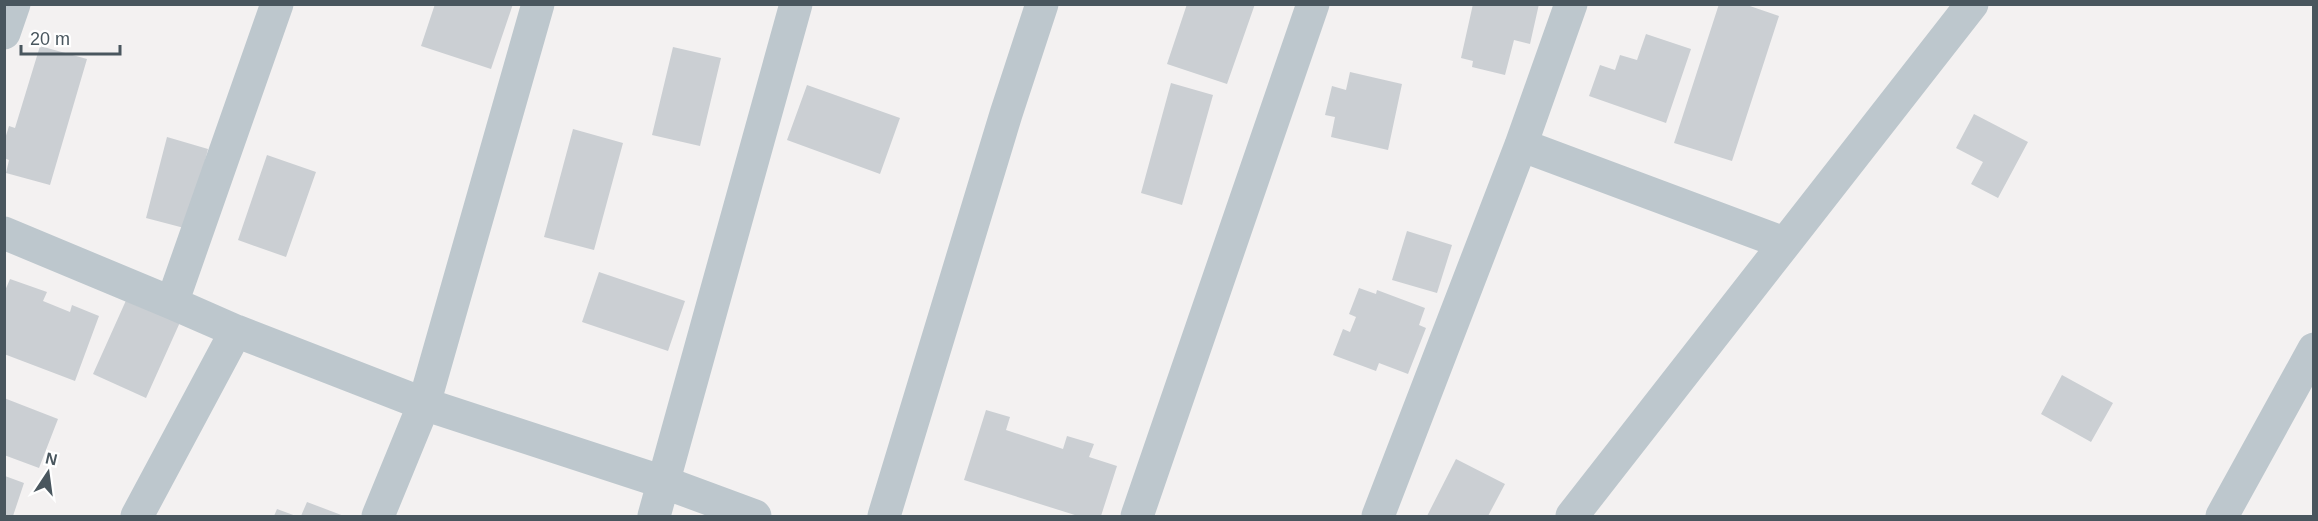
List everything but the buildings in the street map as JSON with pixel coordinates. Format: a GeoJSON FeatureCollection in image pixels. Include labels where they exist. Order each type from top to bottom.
{"type":"FeatureCollection","features":[{"type":"Feature","properties":{"kind":"street"},"geometry":{"type":"LineString","coordinates":[[4,33],[14,4]]}},
{"type":"Feature","properties":{"kind":"street"},"geometry":{"type":"LineString","coordinates":[[172,303],[277,4]]}},
{"type":"Feature","properties":{"kind":"street"},"geometry":{"type":"LineString","coordinates":[[378,516],[424,404],[538,4]]}},
{"type":"Feature","properties":{"kind":"street"},"geometry":{"type":"LineString","coordinates":[[654,516],[796,4]]}},
{"type":"Feature","properties":{"kind":"street"},"geometry":{"type":"LineString","coordinates":[[884,516],[1006,114],[1042,4]]}},
{"type":"Feature","properties":{"kind":"street"},"geometry":{"type":"LineString","coordinates":[[1137,516],[1313,4]]}},
{"type":"Feature","properties":{"kind":"street"},"geometry":{"type":"LineString","coordinates":[[1378,516],[1521,145],[1571,4]]}},
{"type":"Feature","properties":{"kind":"street"},"geometry":{"type":"LineString","coordinates":[[1572,516],[1972,4]]}},
{"type":"Feature","properties":{"kind":"street"},"geometry":{"type":"LineString","coordinates":[[1521,145],[1784,243]]}},
{"type":"Feature","properties":{"kind":"street"},"geometry":{"type":"LineString","coordinates":[[4,233],[236,331],[424,404],[663,482],[755,516]]}},
{"type":"Feature","properties":{"kind":"street"},"geometry":{"type":"LineString","coordinates":[[137,516],[236,331]]}},
{"type":"Feature","properties":{"kind":"street"},"geometry":{"type":"LineString","coordinates":[[2222,516],[2313,349]]}}]}
